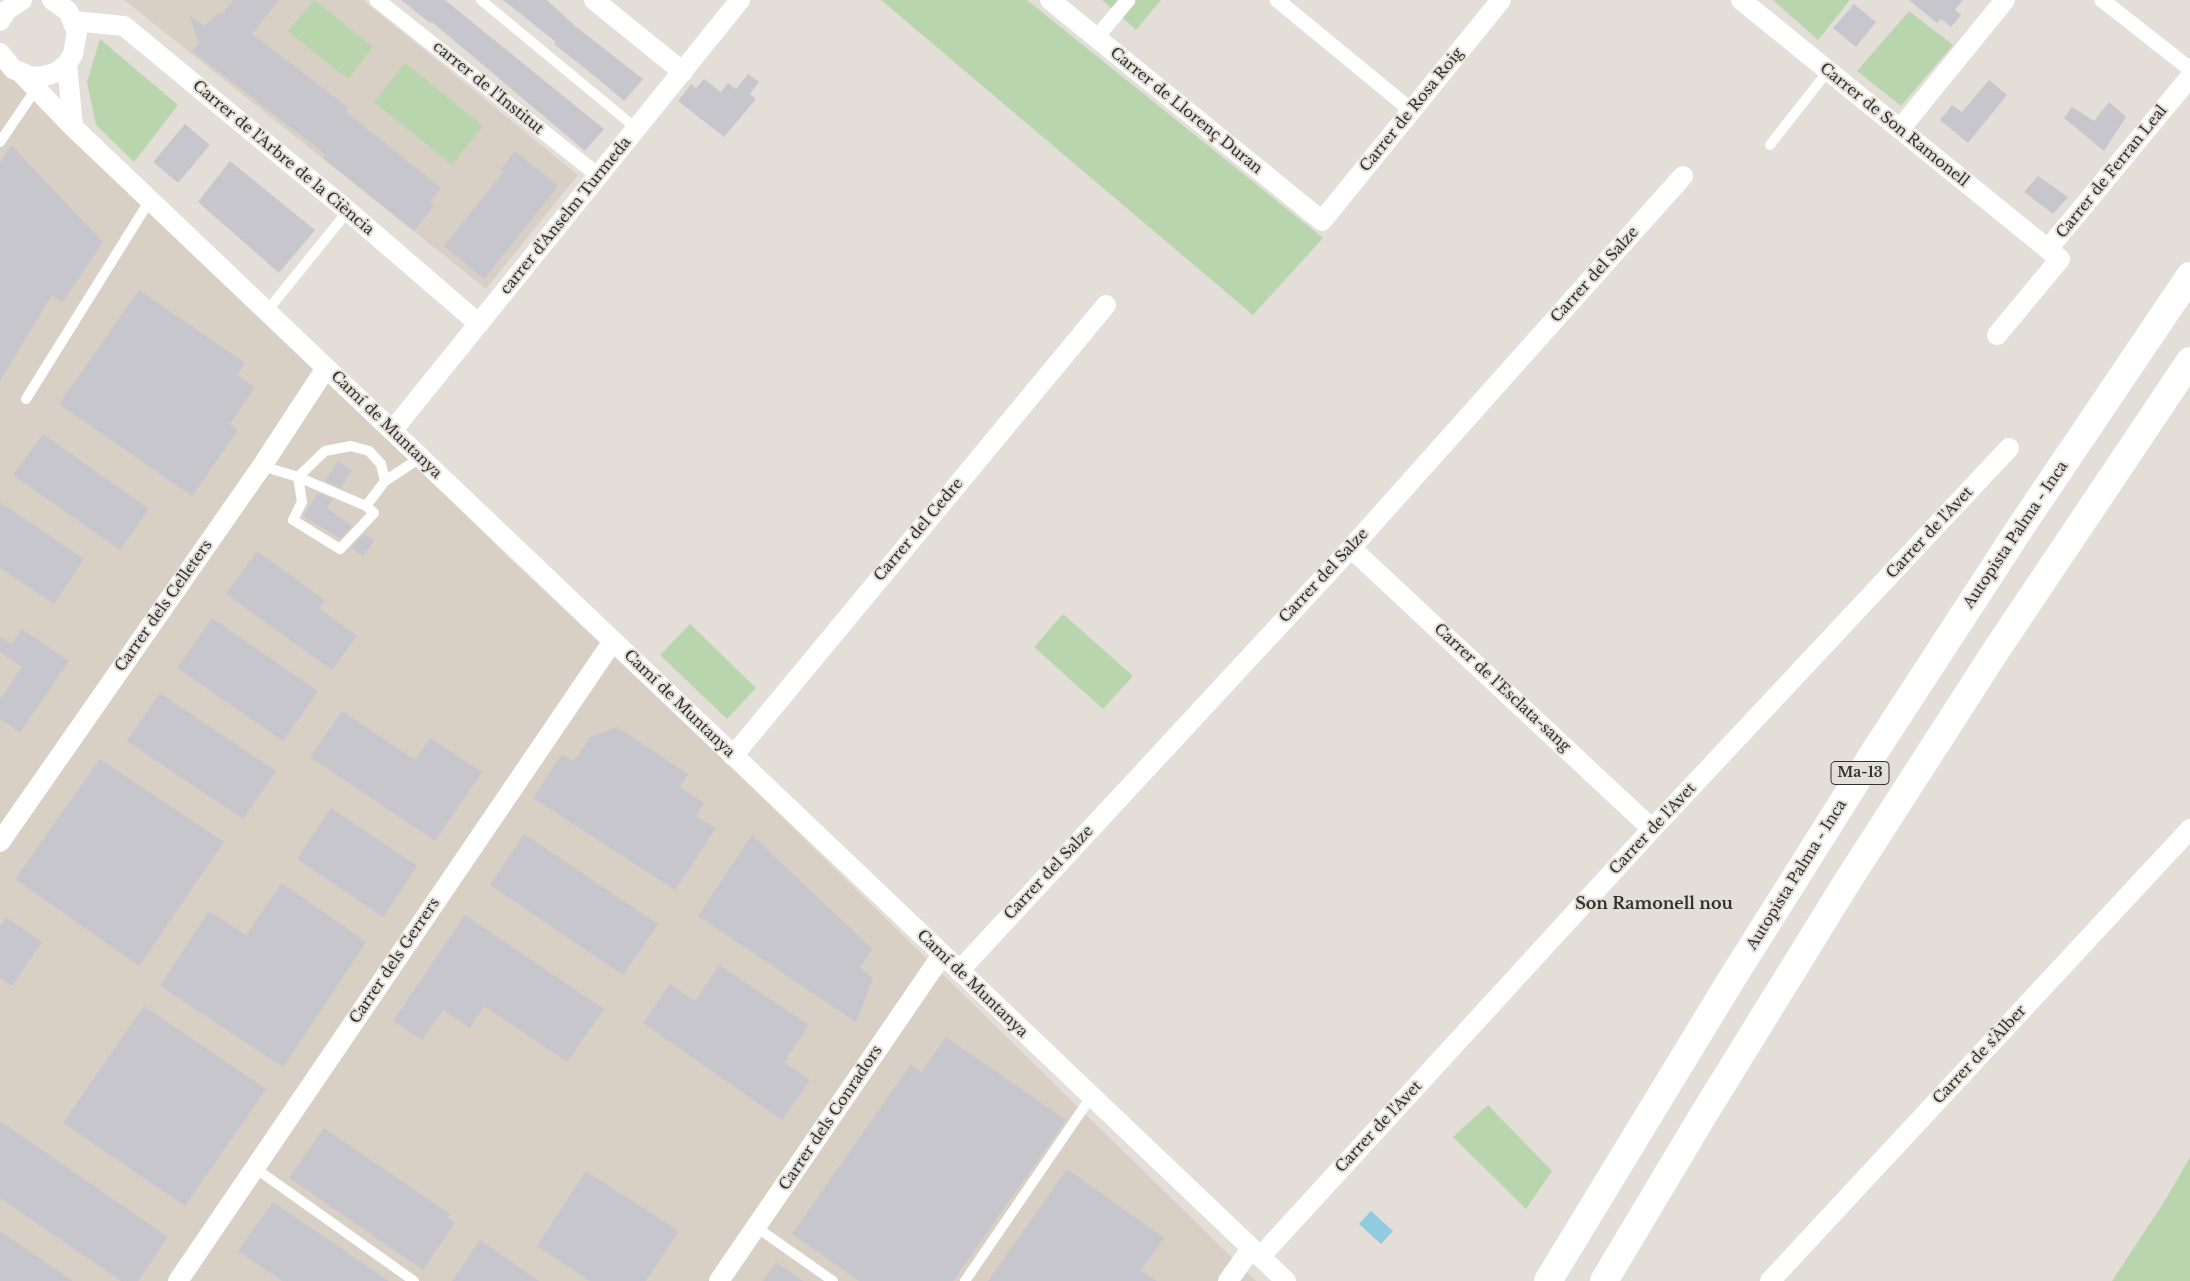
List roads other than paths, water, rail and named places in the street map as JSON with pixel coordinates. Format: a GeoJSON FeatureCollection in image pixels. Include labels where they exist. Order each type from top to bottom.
{"type":"FeatureCollection","features":[{"type":"Feature","properties":{"kind":"highway","name":"Autopista Palma - Inca"},"geometry":{"type":"LineString","coordinates":[[1548,1281],[1713,1010],[1875,751],[2022,525],[2190,276]]}},
{"type":"Feature","properties":{"kind":"highway","name":"Ma-13"},"geometry":{"type":"LineString","coordinates":[[1604,1281],[1847,882],[1995,652],[2190,362]]}},
{"type":"Feature","properties":{"kind":"street"},"geometry":{"type":"LineString","coordinates":[[22,74],[44,76],[57,72],[67,64],[73,54],[77,43],[74,21],[68,11],[52,0]]}},
{"type":"Feature","properties":{"kind":"street","name":"carrer de l'Institut"},"geometry":{"type":"LineString","coordinates":[[377,0],[598,176]]}},
{"type":"Feature","properties":{"kind":"street"},"geometry":{"type":"LineString","coordinates":[[594,0],[682,72]]}},
{"type":"Feature","properties":{"kind":"street","name":"carrer d'Anselm Turmeda"},"geometry":{"type":"LineString","coordinates":[[392,431],[740,0]]}},
{"type":"Feature","properties":{"kind":"street","name":"Carrer de Llorenç Duran"},"geometry":{"type":"LineString","coordinates":[[1050,0],[1322,221]]}},
{"type":"Feature","properties":{"kind":"street"},"geometry":{"type":"LineString","coordinates":[[1097,38],[1128,0]]}},
{"type":"Feature","properties":{"kind":"street"},"geometry":{"type":"LineString","coordinates":[[1277,0],[1412,111]]}},
{"type":"Feature","properties":{"kind":"street","name":"Carrer de Rosa Roig"},"geometry":{"type":"LineString","coordinates":[[1322,221],[1501,0]]}},
{"type":"Feature","properties":{"kind":"street"},"geometry":{"type":"LineString","coordinates":[[1900,130],[2005,0]]}},
{"type":"Feature","properties":{"kind":"street"},"geometry":{"type":"LineString","coordinates":[[2102,0],[2190,69]]}},
{"type":"Feature","properties":{"kind":"street","name":"Carrer de Son Ramonell"},"geometry":{"type":"LineString","coordinates":[[1746,1],[1828,71],[2048,249]]}},
{"type":"Feature","properties":{"kind":"street","name":"Carrer de l'Arbre de la Ciència"},"geometry":{"type":"LineString","coordinates":[[74,21],[124,26],[348,211],[479,324]]}},
{"type":"Feature","properties":{"kind":"street","name":"Camí de Muntanya"},"geometry":{"type":"LineString","coordinates":[[0,54],[6,63],[22,74],[73,127],[266,312],[1286,1281]]}},
{"type":"Feature","properties":{"kind":"street"},"geometry":{"type":"LineString","coordinates":[[67,64],[73,127]]}},
{"type":"Feature","properties":{"kind":"street","name":"Carrer de Ferran Leal"},"geometry":{"type":"LineString","coordinates":[[1997,335],[2060,259],[2048,249],[2190,77]]}},
{"type":"Feature","properties":{"kind":"street","name":"Carrer del Salze"},"geometry":{"type":"LineString","coordinates":[[959,971],[1351,548],[1683,176]]}},
{"type":"Feature","properties":{"kind":"street","name":"Carrer del Cedre"},"geometry":{"type":"LineString","coordinates":[[733,756],[1106,305]]}},
{"type":"Feature","properties":{"kind":"street","name":"Carrer dels Celleters"},"geometry":{"type":"LineString","coordinates":[[0,842],[262,466],[326,368]]}},
{"type":"Feature","properties":{"kind":"street","name":"Carrer de l'Avet"},"geometry":{"type":"LineString","coordinates":[[1228,1281],[2009,448]]}},
{"type":"Feature","properties":{"kind":"street","name":"Carrer de l'Esclata-sang"},"geometry":{"type":"LineString","coordinates":[[1351,548],[1652,829]]}},
{"type":"Feature","properties":{"kind":"street","name":"Carrer dels Gerrers"},"geometry":{"type":"LineString","coordinates":[[178,1281],[613,641]]}},
{"type":"Feature","properties":{"kind":"street","name":"Carrer de s'Àlber"},"geometry":{"type":"LineString","coordinates":[[1770,1281],[2190,828]]}},
{"type":"Feature","properties":{"kind":"street","name":"Carrer dels Conradors"},"geometry":{"type":"LineString","coordinates":[[719,1281],[942,955]]}},
{"type":"Feature","properties":{"kind":"lane"},"geometry":{"type":"LineString","coordinates":[[481,0],[636,129]]}},
{"type":"Feature","properties":{"kind":"lane"},"geometry":{"type":"LineString","coordinates":[[1770,145],[1828,71]]}},
{"type":"Feature","properties":{"kind":"lane"},"geometry":{"type":"LineString","coordinates":[[0,142],[36,89]]}},
{"type":"Feature","properties":{"kind":"lane"},"geometry":{"type":"LineString","coordinates":[[26,399],[150,200]]}},
{"type":"Feature","properties":{"kind":"lane"},"geometry":{"type":"LineString","coordinates":[[266,312],[348,211]]}},
{"type":"Feature","properties":{"kind":"lane"},"geometry":{"type":"LineString","coordinates":[[298,477],[324,451],[351,446],[369,451],[381,464],[385,481]]}},
{"type":"Feature","properties":{"kind":"lane"},"geometry":{"type":"LineString","coordinates":[[366,506],[385,481],[420,458]]}},
{"type":"Feature","properties":{"kind":"lane"},"geometry":{"type":"LineString","coordinates":[[262,466],[298,477],[366,506],[374,513],[340,550],[293,520],[302,502],[298,477]]}},
{"type":"Feature","properties":{"kind":"lane"},"geometry":{"type":"LineString","coordinates":[[965,1281],[1091,1096]]}},
{"type":"Feature","properties":{"kind":"lane"},"geometry":{"type":"LineString","coordinates":[[255,1168],[414,1281]]}},
{"type":"Feature","properties":{"kind":"lane"},"geometry":{"type":"LineString","coordinates":[[756,1228],[833,1281]]}},
{"type":"Feature","properties":{"kind":"water"},"geometry":{"type":"Polygon","coordinates":[[[1371,1211],[1393,1231],[1381,1244],[1359,1224],[1371,1211]]]}},
{"type":"Feature","properties":{"kind":"district","name":"Son Ramonell nou"},"geometry":{"type":"Point","coordinates":[1654,904]}}]}
